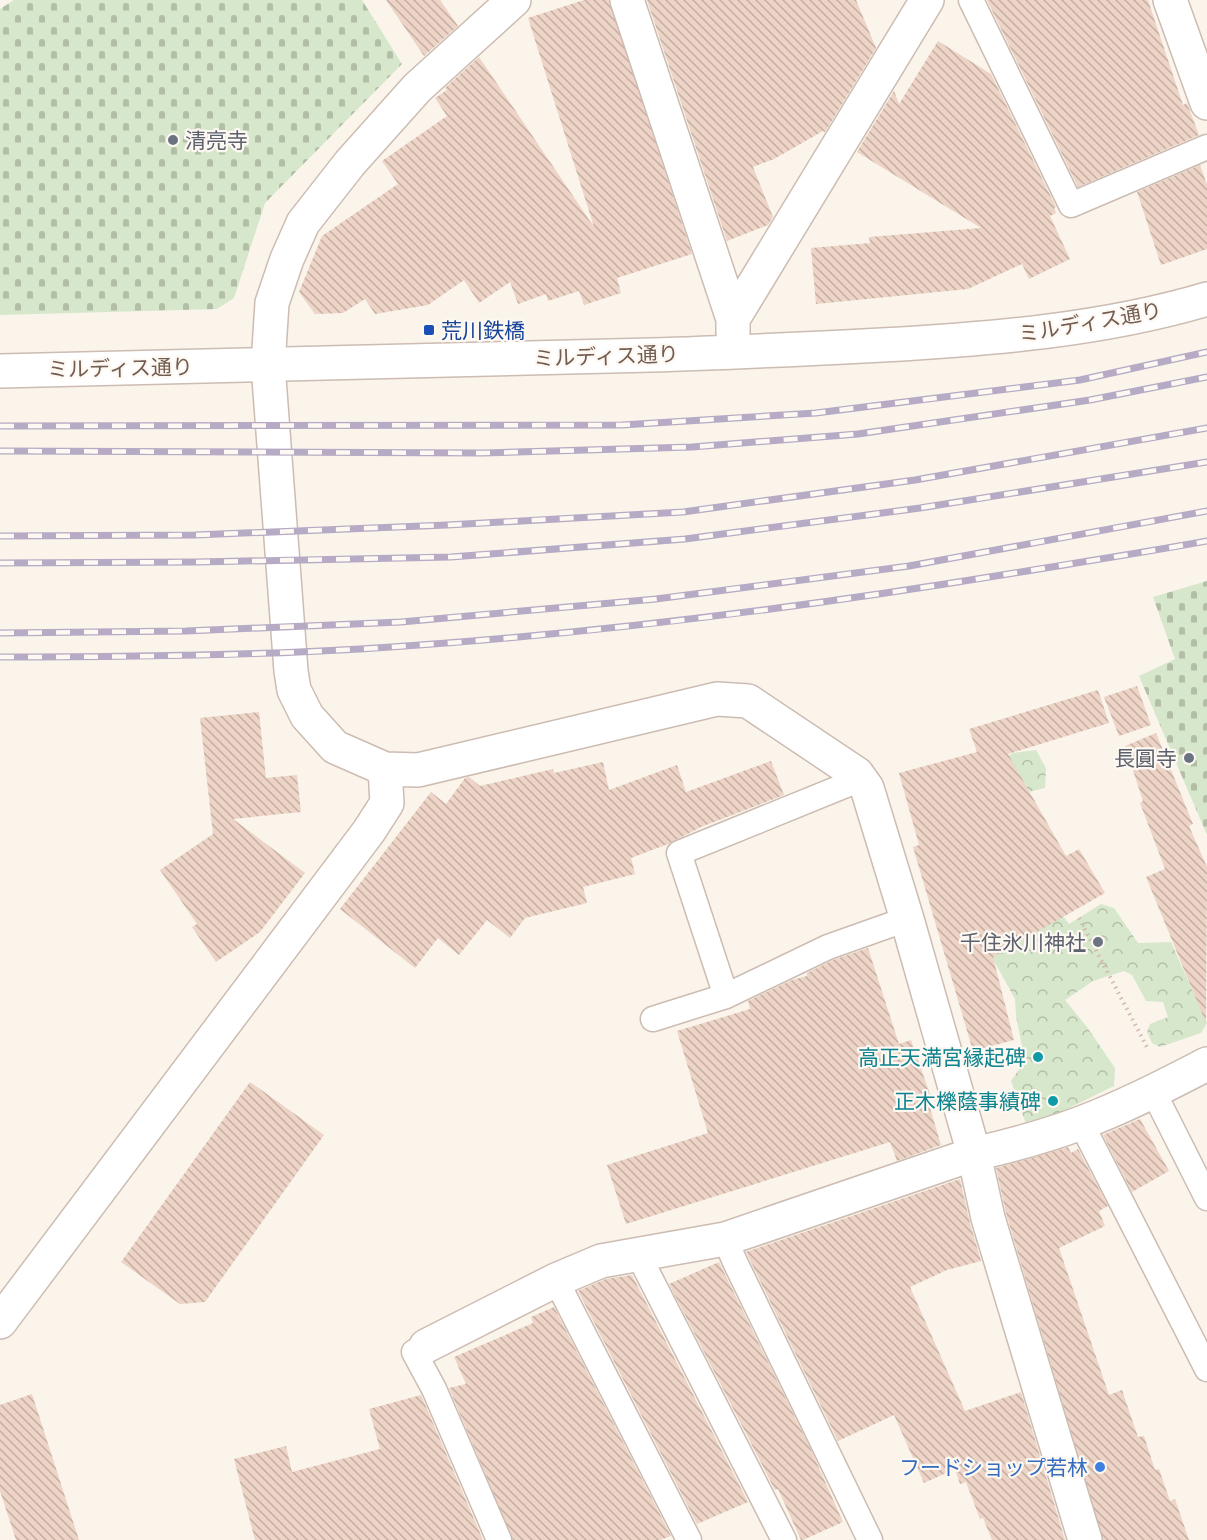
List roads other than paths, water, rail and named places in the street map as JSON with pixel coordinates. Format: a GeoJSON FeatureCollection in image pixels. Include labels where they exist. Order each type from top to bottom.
{"type":"FeatureCollection","features":[{"type":"Feature","properties":{"kind":"street"},"geometry":{"type":"LineString","coordinates":[[514,0],[417,88],[350,163],[303,223],[287,259],[272,303],[268,365],[294,690],[307,716],[335,747],[385,769],[418,770],[717,699],[748,701],[857,774],[867,788],[907,919],[974,1154],[988,1218],[1085,1540]]}},
{"type":"Feature","properties":{"kind":"street"},"geometry":{"type":"LineString","coordinates":[[627,0],[733,319],[733,353]]}},
{"type":"Feature","properties":{"kind":"street"},"geometry":{"type":"LineString","coordinates":[[733,319],[927,0]]}},
{"type":"Feature","properties":{"kind":"street"},"geometry":{"type":"LineString","coordinates":[[1170,0],[1207,103]]}},
{"type":"Feature","properties":{"kind":"street","name":"ミルディス通り"},"geometry":{"type":"LineString","coordinates":[[0,371],[733,353],[1015,336],[1153,312],[1207,298]]}},
{"type":"Feature","properties":{"kind":"street"},"geometry":{"type":"LineString","coordinates":[[0,1322],[369,831],[387,803],[385,769]]}},
{"type":"Feature","properties":{"kind":"street"},"geometry":{"type":"LineString","coordinates":[[426,1346],[556,1280],[601,1262],[725,1239],[974,1154],[1006,1147],[1081,1123],[1160,1088],[1207,1064]]}},
{"type":"Feature","properties":{"kind":"lane"},"geometry":{"type":"LineString","coordinates":[[971,0],[1071,206],[1207,147]]}},
{"type":"Feature","properties":{"kind":"lane"},"geometry":{"type":"LineString","coordinates":[[726,996],[679,853],[861,779]]}},
{"type":"Feature","properties":{"kind":"lane"},"geometry":{"type":"LineString","coordinates":[[653,1020],[726,996],[828,947],[907,919]]}},
{"type":"Feature","properties":{"kind":"lane"},"geometry":{"type":"LineString","coordinates":[[1160,1088],[1207,1198]]}},
{"type":"Feature","properties":{"kind":"lane"},"geometry":{"type":"LineString","coordinates":[[1081,1123],[1207,1369]]}},
{"type":"Feature","properties":{"kind":"lane"},"geometry":{"type":"LineString","coordinates":[[725,1239],[870,1540]]}},
{"type":"Feature","properties":{"kind":"lane"},"geometry":{"type":"LineString","coordinates":[[639,1256],[784,1540]]}},
{"type":"Feature","properties":{"kind":"lane"},"geometry":{"type":"LineString","coordinates":[[556,1280],[689,1540]]}},
{"type":"Feature","properties":{"kind":"lane"},"geometry":{"type":"LineString","coordinates":[[426,1346],[414,1352],[434,1389],[499,1540]]}},
{"type":"Feature","properties":{"kind":"railway"},"geometry":{"type":"LineString","coordinates":[[0,426],[622,425],[816,413],[1080,380],[1207,352]]}},
{"type":"Feature","properties":{"kind":"railway"},"geometry":{"type":"LineString","coordinates":[[0,451],[483,453],[692,447],[858,434],[1090,400],[1207,377]]}},
{"type":"Feature","properties":{"kind":"railway"},"geometry":{"type":"LineString","coordinates":[[0,536],[195,535],[447,525],[683,512],[915,480],[1207,428]]}},
{"type":"Feature","properties":{"kind":"railway"},"geometry":{"type":"LineString","coordinates":[[0,563],[451,557],[685,539],[920,508],[1207,462]]}},
{"type":"Feature","properties":{"kind":"railway"},"geometry":{"type":"LineString","coordinates":[[0,633],[186,631],[401,622],[656,599],[909,566],[1207,511]]}},
{"type":"Feature","properties":{"kind":"railway"},"geometry":{"type":"LineString","coordinates":[[0,657],[270,653],[523,637],[685,620],[847,599],[1207,541]]}},
{"type":"Feature","properties":{"kind":"place","name":"清亮寺"},"geometry":{"type":"Point","coordinates":[173,140]}},
{"type":"Feature","properties":{"kind":"place","name":"荒川鉄橋"},"geometry":{"type":"Point","coordinates":[429,330]}},
{"type":"Feature","properties":{"kind":"place","name":"長圓寺"},"geometry":{"type":"Point","coordinates":[1189,758]}},
{"type":"Feature","properties":{"kind":"place","name":"千住氷川神社"},"geometry":{"type":"Point","coordinates":[1098,942]}},
{"type":"Feature","properties":{"kind":"place","name":"高正天満宮縁起碑"},"geometry":{"type":"Point","coordinates":[1038,1057]}},
{"type":"Feature","properties":{"kind":"place","name":"正木櫟蔭事績碑"},"geometry":{"type":"Point","coordinates":[1053,1101]}},
{"type":"Feature","properties":{"kind":"place","name":"フードショップ若林"},"geometry":{"type":"Point","coordinates":[1100,1467]}}]}
